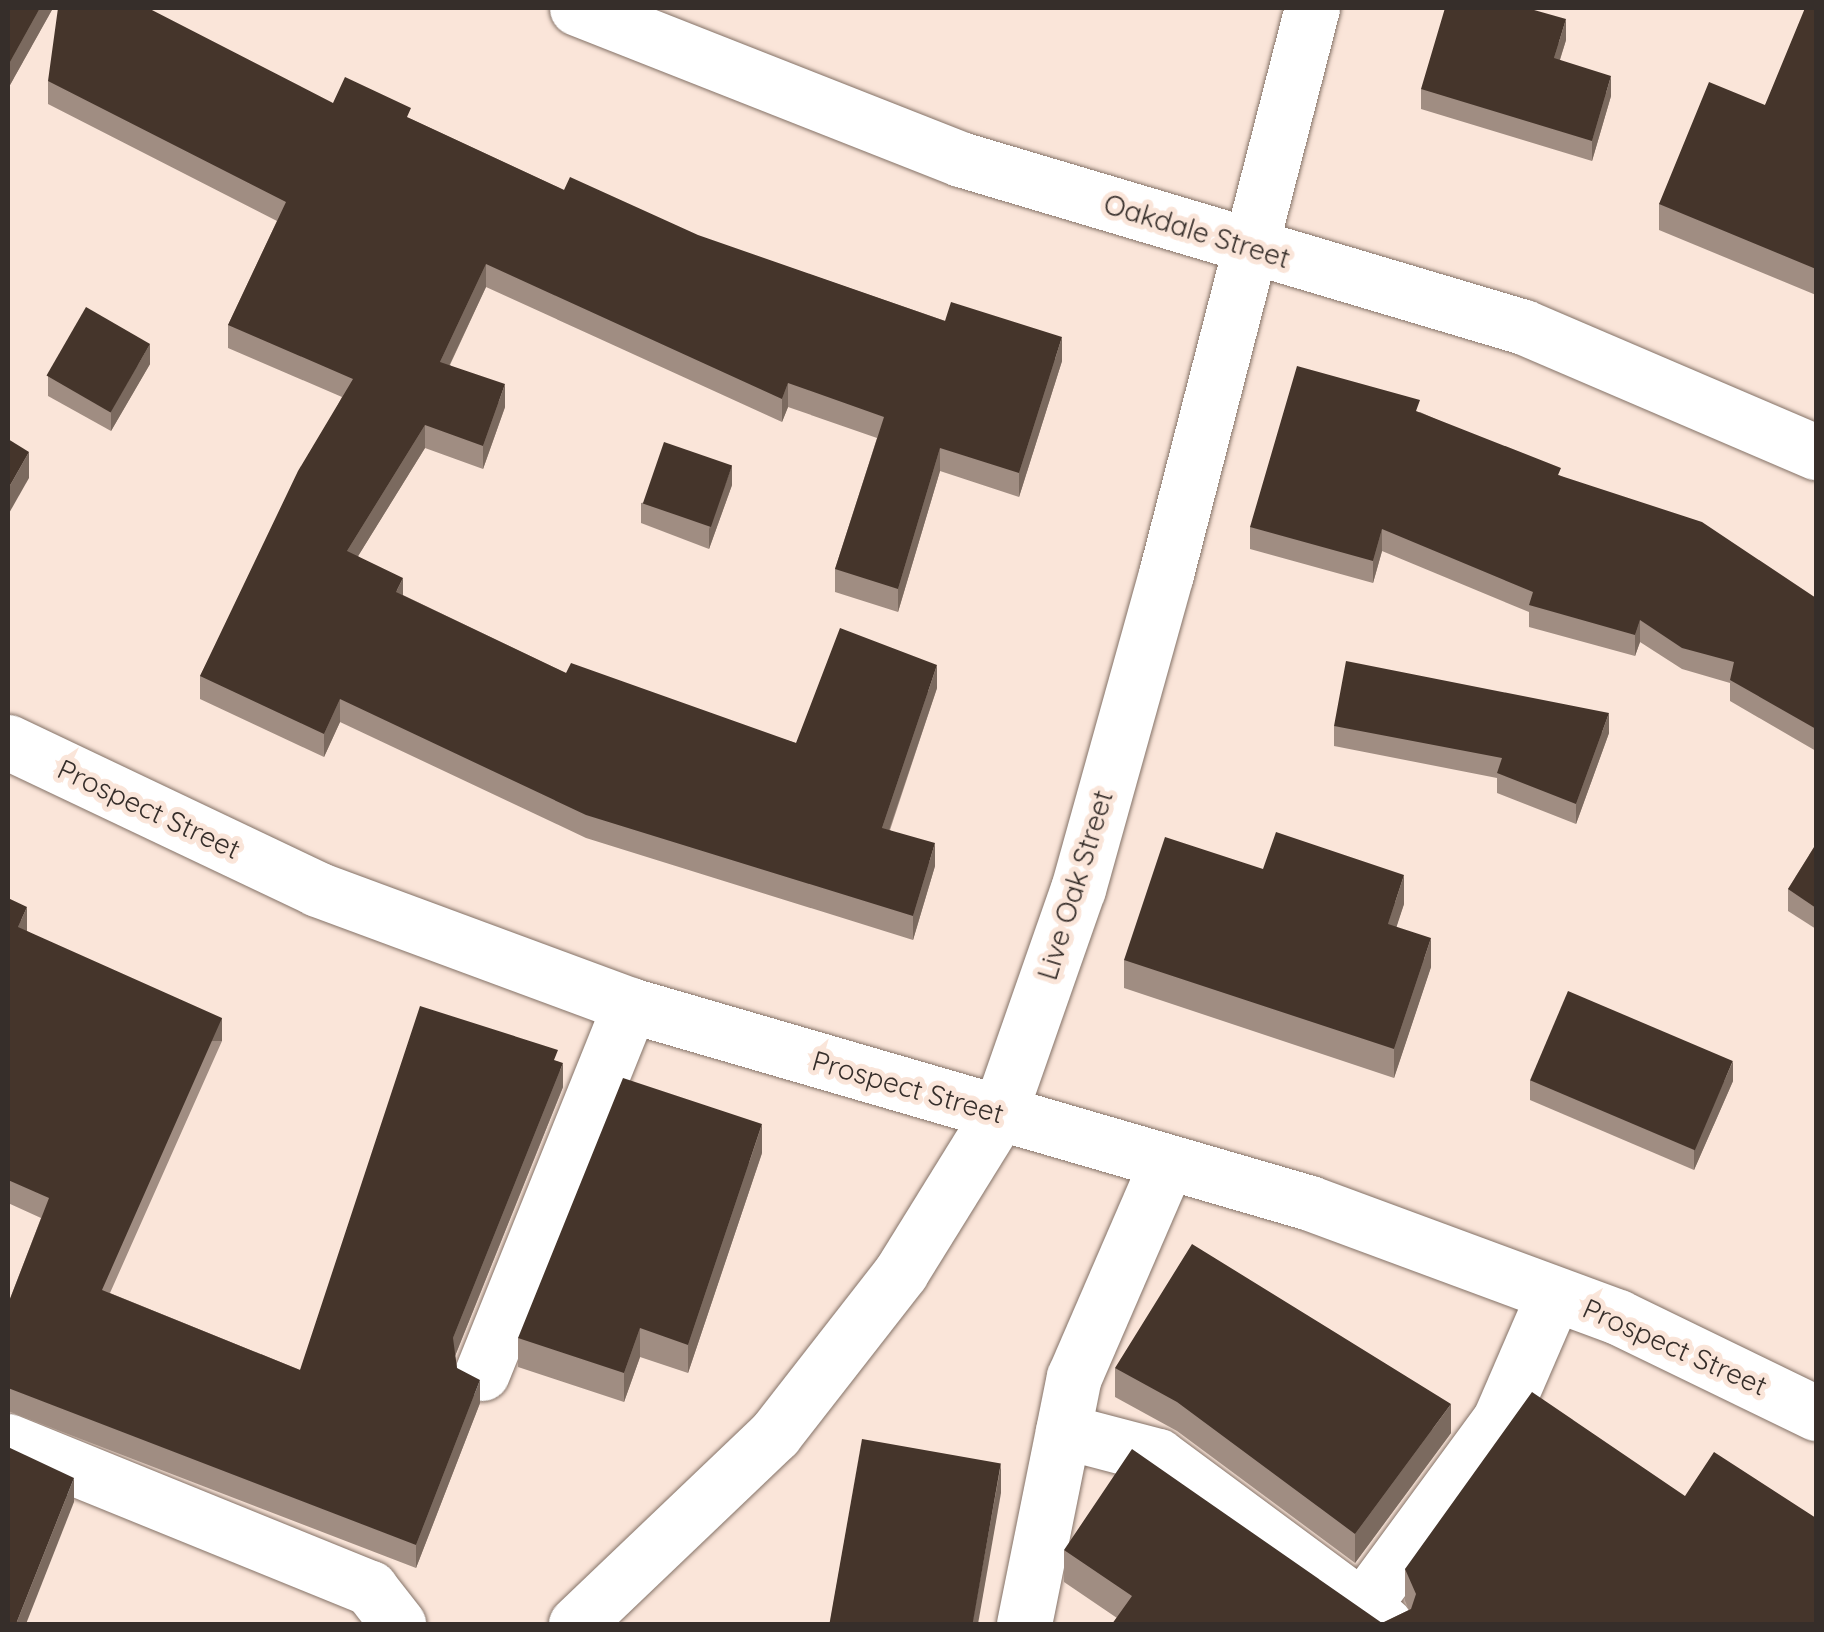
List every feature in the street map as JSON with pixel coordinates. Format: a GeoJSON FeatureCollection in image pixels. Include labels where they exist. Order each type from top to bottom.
{"type":"FeatureCollection","features":[{"type":"Feature","properties":{"kind":"street","name":"Oakdale Street"},"geometry":{"type":"LineString","coordinates":[[577,8],[960,159],[1524,328],[1816,452]]}},
{"type":"Feature","properties":{"kind":"street","name":"Live Oak Street"},"geometry":{"type":"LineString","coordinates":[[576,1624],[775,1434],[901,1272],[999,1114],[1078,888],[1252,248],[1312,8]]}},
{"type":"Feature","properties":{"kind":"street","name":"Prospect Street"},"geometry":{"type":"LineString","coordinates":[[8,742],[317,888],[630,1005],[1310,1203],[1618,1317],[1816,1413]]}},
{"type":"Feature","properties":{"kind":"street"},"geometry":{"type":"LineString","coordinates":[[482,1374],[630,1005]]}},
{"type":"Feature","properties":{"kind":"street"},"geometry":{"type":"LineString","coordinates":[[1024,1624],[1063,1431],[1089,1335],[1168,1162]]}},
{"type":"Feature","properties":{"kind":"street"},"geometry":{"type":"LineString","coordinates":[[1063,1431],[1158,1456],[1374,1616],[1500,1419],[1554,1294]]}},
{"type":"Feature","properties":{"kind":"street"},"geometry":{"type":"LineString","coordinates":[[8,1441],[370,1588],[398,1624]]}},
{"type":"Feature","properties":{"kind":"building"},"geometry":{"type":"Polygon","coordinates":[[[8,8],[40,8],[10,62],[8,60],[8,8]]]}},
{"type":"Feature","properties":{"kind":"building"},"geometry":{"type":"Polygon","coordinates":[[[58,8],[148,8],[333,103],[345,77],[411,108],[407,117],[564,190],[570,177],[698,235],[945,321],[951,302],[1062,337],[1019,473],[940,448],[898,589],[835,569],[884,417],[788,383],[782,399],[486,264],[440,362],[505,384],[483,446],[425,425],[347,551],[403,578],[396,592],[566,673],[571,663],[796,743],[840,628],[937,665],[882,828],[935,843],[913,916],[586,815],[340,699],[324,734],[200,676],[298,471],[353,379],[228,325],[286,202],[48,81],[58,8]]]}},
{"type":"Feature","properties":{"kind":"building"},"geometry":{"type":"Polygon","coordinates":[[[1445,8],[1527,8],[1566,19],[1554,58],[1611,76],[1592,141],[1421,89],[1445,8]]]}},
{"type":"Feature","properties":{"kind":"building"},"geometry":{"type":"Polygon","coordinates":[[[1805,8],[1816,8],[1816,269],[1659,204],[1709,82],[1765,105],[1805,8]]]}},
{"type":"Feature","properties":{"kind":"building"},"geometry":{"type":"Polygon","coordinates":[[[86,307],[150,344],[111,412],[47,375],[86,307]]]}},
{"type":"Feature","properties":{"kind":"building"},"geometry":{"type":"Polygon","coordinates":[[[1297,366],[1420,400],[1416,411],[1561,468],[1558,475],[1702,522],[1816,598],[1816,729],[1730,680],[1734,662],[1682,648],[1640,620],[1635,635],[1529,605],[1533,592],[1382,529],[1373,561],[1250,527],[1297,366]]]}},
{"type":"Feature","properties":{"kind":"building"},"geometry":{"type":"Polygon","coordinates":[[[8,439],[29,452],[8,489],[8,439]]]}},
{"type":"Feature","properties":{"kind":"building"},"geometry":{"type":"Polygon","coordinates":[[[664,442],[732,465],[711,527],[643,503],[664,442]]]}},
{"type":"Feature","properties":{"kind":"building"},"geometry":{"type":"Polygon","coordinates":[[[1346,661],[1609,713],[1576,804],[1497,773],[1502,758],[1334,726],[1346,661]]]}},
{"type":"Feature","properties":{"kind":"building"},"geometry":{"type":"Polygon","coordinates":[[[1276,832],[1404,875],[1388,924],[1431,938],[1394,1049],[1124,960],[1165,837],[1263,869],[1276,832]]]}},
{"type":"Feature","properties":{"kind":"building"},"geometry":{"type":"Polygon","coordinates":[[[1816,844],[1816,908],[1788,889],[1816,844]]]}},
{"type":"Feature","properties":{"kind":"building"},"geometry":{"type":"Polygon","coordinates":[[[8,898],[27,907],[18,927],[222,1018],[102,1290],[300,1370],[420,1006],[558,1050],[554,1060],[563,1063],[453,1338],[457,1368],[480,1380],[416,1545],[8,1388],[8,1304],[49,1198],[8,1180],[8,898]]]}},
{"type":"Feature","properties":{"kind":"building"},"geometry":{"type":"Polygon","coordinates":[[[1568,991],[1733,1061],[1695,1150],[1530,1080],[1568,991]]]}},
{"type":"Feature","properties":{"kind":"building"},"geometry":{"type":"Polygon","coordinates":[[[623,1078],[762,1124],[688,1345],[640,1328],[624,1373],[518,1338],[623,1078]]]}},
{"type":"Feature","properties":{"kind":"building"},"geometry":{"type":"Polygon","coordinates":[[[1192,1244],[1451,1404],[1355,1534],[1177,1402],[1115,1368],[1192,1244]]]}},
{"type":"Feature","properties":{"kind":"building"},"geometry":{"type":"Polygon","coordinates":[[[1532,1392],[1685,1496],[1714,1452],[1816,1518],[1816,1624],[1112,1624],[1132,1596],[1064,1550],[1132,1449],[1382,1623],[1411,1609],[1416,1594],[1405,1569],[1532,1392]]]}},
{"type":"Feature","properties":{"kind":"building"},"geometry":{"type":"Polygon","coordinates":[[[862,1439],[1001,1463],[973,1624],[829,1624],[862,1439]]]}},
{"type":"Feature","properties":{"kind":"building"},"geometry":{"type":"Polygon","coordinates":[[[8,1447],[74,1478],[16,1624],[8,1624],[8,1447]]]}}]}
